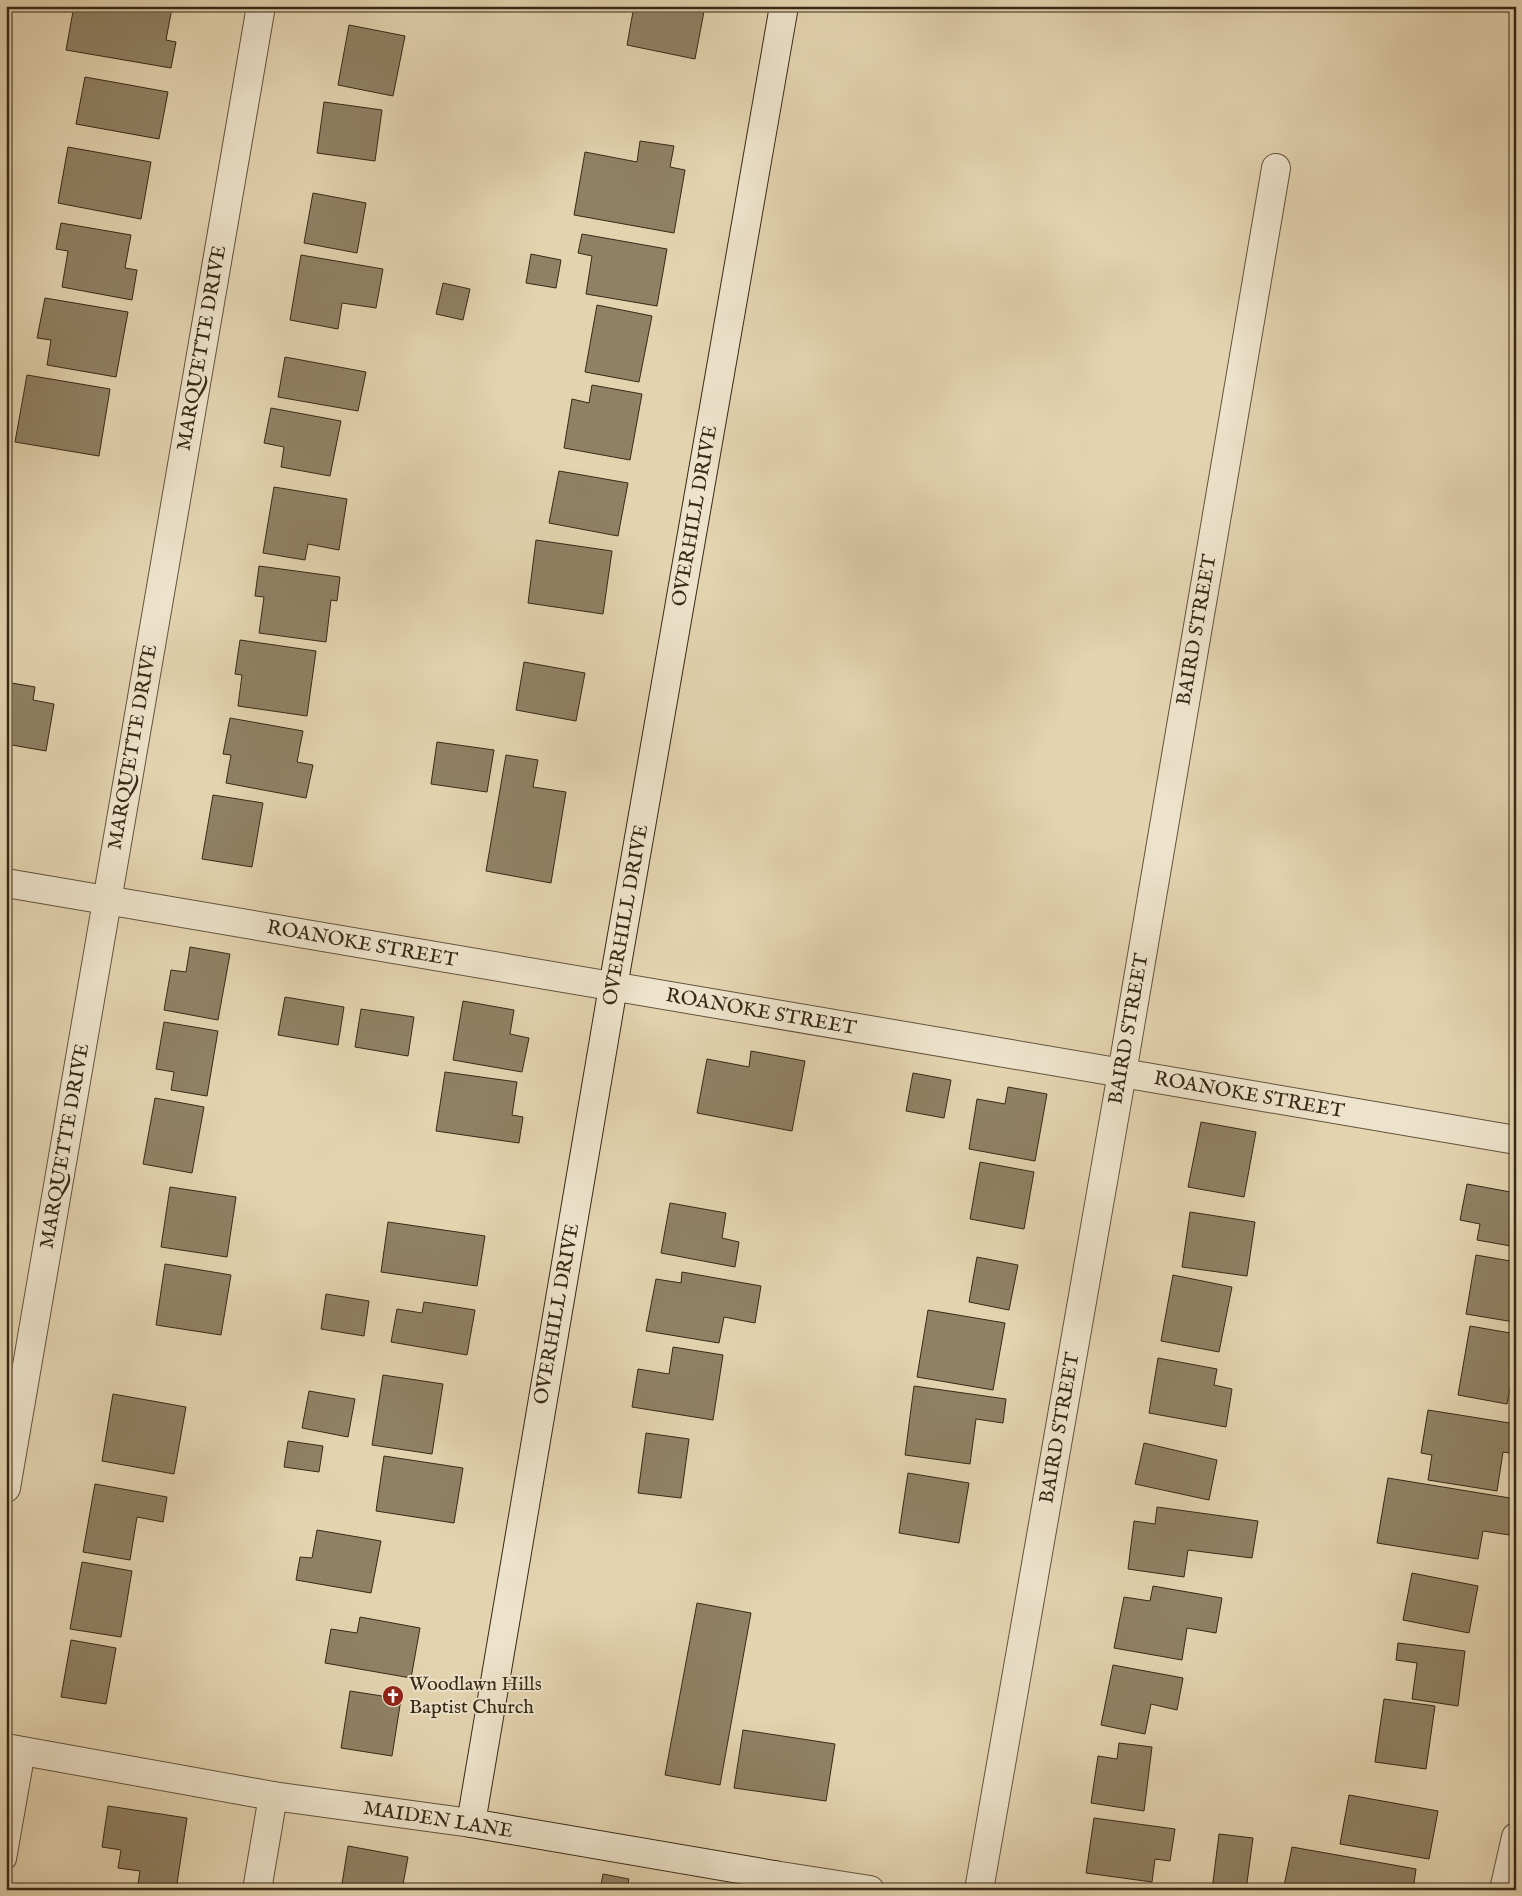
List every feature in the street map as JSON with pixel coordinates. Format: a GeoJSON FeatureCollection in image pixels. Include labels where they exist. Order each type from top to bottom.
{"type":"FeatureCollection","features":[{"type":"Feature","properties":{"kind":"street","name":"MARQUETTE DRIVE"},"geometry":{"type":"LineString","coordinates":[[6,1488],[261,6]]}},
{"type":"Feature","properties":{"kind":"street","name":"OVERHILL DRIVE"},"geometry":{"type":"LineString","coordinates":[[471,1823],[613,987],[784,6]]}},
{"type":"Feature","properties":{"kind":"street","name":"BAIRD STREET"},"geometry":{"type":"LineString","coordinates":[[979,1890],[1122,1073],[1276,168]]}},
{"type":"Feature","properties":{"kind":"street","name":"ROANOKE STREET"},"geometry":{"type":"LineString","coordinates":[[6,884],[1516,1140]]}},
{"type":"Feature","properties":{"kind":"street","name":"MAIDEN LANE"},"geometry":{"type":"LineString","coordinates":[[15,1750],[273,1796],[471,1823],[773,1882],[870,1890]]}},
{"type":"Feature","properties":{"kind":"street"},"geometry":{"type":"LineString","coordinates":[[257,1890],[273,1796]]}},
{"type":"Feature","properties":{"kind":"street"},"geometry":{"type":"LineString","coordinates":[[1504,1890],[1516,1837]]}},
{"type":"Feature","properties":{"kind":"lane"},"geometry":{"type":"LineString","coordinates":[[6,1859],[15,1750]]}},
{"type":"Feature","properties":{"kind":"building"},"geometry":{"type":"Polygon","coordinates":[[[74,6],[160,6],[172,8],[166,40],[176,42],[171,68],[66,50],[74,6]]]}},
{"type":"Feature","properties":{"kind":"building"},"geometry":{"type":"Polygon","coordinates":[[[634,6],[705,6],[695,59],[627,45],[634,6]]]}},
{"type":"Feature","properties":{"kind":"building"},"geometry":{"type":"Polygon","coordinates":[[[349,25],[405,36],[393,96],[338,85],[349,25]]]}},
{"type":"Feature","properties":{"kind":"building"},"geometry":{"type":"Polygon","coordinates":[[[85,77],[168,92],[159,139],[76,124],[85,77]]]}},
{"type":"Feature","properties":{"kind":"building"},"geometry":{"type":"Polygon","coordinates":[[[324,102],[382,110],[375,161],[317,153],[324,102]]]}},
{"type":"Feature","properties":{"kind":"building"},"geometry":{"type":"Polygon","coordinates":[[[640,141],[674,146],[670,167],[685,170],[674,233],[574,215],[585,152],[637,162],[640,141]]]}},
{"type":"Feature","properties":{"kind":"building"},"geometry":{"type":"Polygon","coordinates":[[[68,147],[151,162],[141,219],[58,203],[68,147]]]}},
{"type":"Feature","properties":{"kind":"building"},"geometry":{"type":"Polygon","coordinates":[[[313,193],[366,203],[357,253],[304,243],[313,193]]]}},
{"type":"Feature","properties":{"kind":"building"},"geometry":{"type":"Polygon","coordinates":[[[61,223],[131,235],[125,268],[137,270],[132,300],[62,287],[68,251],[56,249],[61,223]]]}},
{"type":"Feature","properties":{"kind":"building"},"geometry":{"type":"Polygon","coordinates":[[[582,234],[667,249],[657,306],[586,294],[592,256],[578,253],[582,234]]]}},
{"type":"Feature","properties":{"kind":"building"},"geometry":{"type":"Polygon","coordinates":[[[531,254],[561,260],[556,288],[526,283],[531,254]]]}},
{"type":"Feature","properties":{"kind":"building"},"geometry":{"type":"Polygon","coordinates":[[[301,255],[383,269],[376,308],[342,303],[338,329],[290,320],[301,255]]]}},
{"type":"Feature","properties":{"kind":"building"},"geometry":{"type":"Polygon","coordinates":[[[443,283],[470,289],[463,320],[436,314],[443,283]]]}},
{"type":"Feature","properties":{"kind":"building"},"geometry":{"type":"Polygon","coordinates":[[[45,298],[128,312],[116,377],[47,365],[51,340],[37,338],[45,298]]]}},
{"type":"Feature","properties":{"kind":"building"},"geometry":{"type":"Polygon","coordinates":[[[597,305],[652,316],[639,382],[585,372],[597,305]]]}},
{"type":"Feature","properties":{"kind":"building"},"geometry":{"type":"Polygon","coordinates":[[[285,357],[366,372],[358,411],[278,397],[285,357]]]}},
{"type":"Feature","properties":{"kind":"building"},"geometry":{"type":"Polygon","coordinates":[[[27,375],[110,389],[99,456],[15,442],[27,375]]]}},
{"type":"Feature","properties":{"kind":"building"},"geometry":{"type":"Polygon","coordinates":[[[592,385],[642,394],[630,460],[564,448],[572,399],[589,403],[592,385]]]}},
{"type":"Feature","properties":{"kind":"building"},"geometry":{"type":"Polygon","coordinates":[[[271,408],[341,421],[330,476],[281,467],[284,447],[264,443],[271,408]]]}},
{"type":"Feature","properties":{"kind":"building"},"geometry":{"type":"Polygon","coordinates":[[[559,471],[628,483],[618,536],[549,523],[559,471]]]}},
{"type":"Feature","properties":{"kind":"building"},"geometry":{"type":"Polygon","coordinates":[[[274,487],[347,499],[339,550],[308,544],[305,560],[263,553],[274,487]]]}},
{"type":"Feature","properties":{"kind":"building"},"geometry":{"type":"Polygon","coordinates":[[[536,540],[612,551],[603,614],[528,603],[536,540]]]}},
{"type":"Feature","properties":{"kind":"building"},"geometry":{"type":"Polygon","coordinates":[[[259,566],[340,577],[337,601],[331,600],[326,642],[259,633],[264,597],[255,596],[259,566]]]}},
{"type":"Feature","properties":{"kind":"building"},"geometry":{"type":"Polygon","coordinates":[[[240,640],[316,651],[307,716],[238,706],[242,675],[235,674],[240,640]]]}},
{"type":"Feature","properties":{"kind":"building"},"geometry":{"type":"Polygon","coordinates":[[[524,662],[585,673],[576,721],[516,710],[524,662]]]}},
{"type":"Feature","properties":{"kind":"building"},"geometry":{"type":"Polygon","coordinates":[[[6,682],[35,687],[33,700],[54,704],[46,751],[6,744],[6,682]]]}},
{"type":"Feature","properties":{"kind":"building"},"geometry":{"type":"Polygon","coordinates":[[[230,718],[303,731],[297,762],[313,765],[306,798],[226,783],[231,755],[223,754],[230,718]]]}},
{"type":"Feature","properties":{"kind":"building"},"geometry":{"type":"Polygon","coordinates":[[[437,742],[494,750],[487,792],[431,784],[437,742]]]}},
{"type":"Feature","properties":{"kind":"building"},"geometry":{"type":"Polygon","coordinates":[[[506,755],[538,760],[533,787],[566,792],[551,883],[486,871],[506,755]]]}},
{"type":"Feature","properties":{"kind":"building"},"geometry":{"type":"Polygon","coordinates":[[[213,795],[263,803],[252,867],[202,859],[213,795]]]}},
{"type":"Feature","properties":{"kind":"building"},"geometry":{"type":"Polygon","coordinates":[[[190,947],[230,954],[218,1020],[164,1010],[171,970],[186,972],[190,947]]]}},
{"type":"Feature","properties":{"kind":"building"},"geometry":{"type":"Polygon","coordinates":[[[285,997],[344,1007],[338,1045],[278,1035],[285,997]]]}},
{"type":"Feature","properties":{"kind":"building"},"geometry":{"type":"Polygon","coordinates":[[[463,1001],[514,1010],[510,1034],[529,1038],[522,1072],[453,1060],[463,1001]]]}},
{"type":"Feature","properties":{"kind":"building"},"geometry":{"type":"Polygon","coordinates":[[[361,1009],[414,1017],[408,1056],[355,1047],[361,1009]]]}},
{"type":"Feature","properties":{"kind":"building"},"geometry":{"type":"Polygon","coordinates":[[[164,1022],[218,1031],[207,1096],[171,1090],[174,1072],[156,1069],[164,1022]]]}},
{"type":"Feature","properties":{"kind":"building"},"geometry":{"type":"Polygon","coordinates":[[[751,1051],[805,1061],[792,1131],[697,1113],[707,1059],[749,1067],[751,1051]]]}},
{"type":"Feature","properties":{"kind":"building"},"geometry":{"type":"Polygon","coordinates":[[[445,1072],[517,1082],[512,1115],[523,1117],[519,1143],[436,1131],[445,1072]]]}},
{"type":"Feature","properties":{"kind":"building"},"geometry":{"type":"Polygon","coordinates":[[[913,1073],[951,1080],[944,1118],[906,1111],[913,1073]]]}},
{"type":"Feature","properties":{"kind":"building"},"geometry":{"type":"Polygon","coordinates":[[[1008,1087],[1047,1094],[1035,1161],[969,1149],[977,1099],[1005,1104],[1008,1087]]]}},
{"type":"Feature","properties":{"kind":"building"},"geometry":{"type":"Polygon","coordinates":[[[155,1098],[204,1107],[192,1173],[143,1164],[155,1098]]]}},
{"type":"Feature","properties":{"kind":"building"},"geometry":{"type":"Polygon","coordinates":[[[1201,1122],[1256,1132],[1244,1197],[1188,1187],[1201,1122]]]}},
{"type":"Feature","properties":{"kind":"building"},"geometry":{"type":"Polygon","coordinates":[[[980,1162],[1034,1172],[1024,1229],[970,1219],[980,1162]]]}},
{"type":"Feature","properties":{"kind":"building"},"geometry":{"type":"Polygon","coordinates":[[[1467,1184],[1516,1193],[1516,1247],[1477,1240],[1480,1224],[1460,1220],[1467,1184]]]}},
{"type":"Feature","properties":{"kind":"building"},"geometry":{"type":"Polygon","coordinates":[[[170,1187],[236,1197],[227,1257],[161,1247],[170,1187]]]}},
{"type":"Feature","properties":{"kind":"building"},"geometry":{"type":"Polygon","coordinates":[[[670,1203],[726,1213],[722,1238],[739,1242],[735,1267],[661,1253],[670,1203]]]}},
{"type":"Feature","properties":{"kind":"building"},"geometry":{"type":"Polygon","coordinates":[[[1190,1212],[1255,1222],[1247,1276],[1182,1267],[1190,1212]]]}},
{"type":"Feature","properties":{"kind":"building"},"geometry":{"type":"Polygon","coordinates":[[[388,1222],[485,1236],[477,1286],[381,1272],[388,1222]]]}},
{"type":"Feature","properties":{"kind":"building"},"geometry":{"type":"Polygon","coordinates":[[[1476,1255],[1516,1262],[1514,1322],[1466,1314],[1476,1255]]]}},
{"type":"Feature","properties":{"kind":"building"},"geometry":{"type":"Polygon","coordinates":[[[977,1257],[1018,1265],[1009,1310],[969,1302],[977,1257]]]}},
{"type":"Feature","properties":{"kind":"building"},"geometry":{"type":"Polygon","coordinates":[[[165,1264],[231,1275],[221,1335],[156,1325],[165,1264]]]}},
{"type":"Feature","properties":{"kind":"building"},"geometry":{"type":"Polygon","coordinates":[[[682,1272],[761,1286],[755,1323],[724,1317],[719,1343],[646,1331],[656,1279],[681,1283],[682,1272]]]}},
{"type":"Feature","properties":{"kind":"building"},"geometry":{"type":"Polygon","coordinates":[[[1173,1275],[1232,1287],[1219,1352],[1161,1341],[1173,1275]]]}},
{"type":"Feature","properties":{"kind":"building"},"geometry":{"type":"Polygon","coordinates":[[[326,1294],[369,1301],[364,1336],[321,1329],[326,1294]]]}},
{"type":"Feature","properties":{"kind":"building"},"geometry":{"type":"Polygon","coordinates":[[[424,1302],[475,1310],[467,1355],[391,1342],[397,1309],[422,1313],[424,1302]]]}},
{"type":"Feature","properties":{"kind":"building"},"geometry":{"type":"Polygon","coordinates":[[[928,1310],[1005,1323],[993,1390],[917,1377],[928,1310]]]}},
{"type":"Feature","properties":{"kind":"building"},"geometry":{"type":"Polygon","coordinates":[[[1470,1326],[1516,1334],[1516,1358],[1507,1404],[1458,1395],[1470,1326]]]}},
{"type":"Feature","properties":{"kind":"building"},"geometry":{"type":"Polygon","coordinates":[[[673,1347],[723,1355],[713,1420],[632,1407],[638,1369],[669,1374],[673,1347]]]}},
{"type":"Feature","properties":{"kind":"building"},"geometry":{"type":"Polygon","coordinates":[[[1158,1358],[1217,1369],[1214,1385],[1232,1389],[1226,1427],[1149,1413],[1158,1358]]]}},
{"type":"Feature","properties":{"kind":"building"},"geometry":{"type":"Polygon","coordinates":[[[383,1375],[443,1384],[432,1454],[372,1445],[383,1375]]]}},
{"type":"Feature","properties":{"kind":"building"},"geometry":{"type":"Polygon","coordinates":[[[914,1386],[1006,1399],[1003,1423],[976,1419],[970,1464],[905,1455],[914,1386]]]}},
{"type":"Feature","properties":{"kind":"building"},"geometry":{"type":"Polygon","coordinates":[[[309,1391],[355,1399],[348,1437],[302,1428],[309,1391]]]}},
{"type":"Feature","properties":{"kind":"building"},"geometry":{"type":"Polygon","coordinates":[[[113,1394],[186,1407],[174,1474],[102,1461],[113,1394]]]}},
{"type":"Feature","properties":{"kind":"building"},"geometry":{"type":"Polygon","coordinates":[[[1428,1410],[1516,1424],[1516,1454],[1503,1452],[1497,1491],[1428,1480],[1432,1455],[1421,1453],[1428,1410]]]}},
{"type":"Feature","properties":{"kind":"building"},"geometry":{"type":"Polygon","coordinates":[[[646,1433],[689,1439],[681,1498],[638,1493],[646,1433]]]}},
{"type":"Feature","properties":{"kind":"building"},"geometry":{"type":"Polygon","coordinates":[[[288,1441],[323,1446],[319,1472],[284,1467],[288,1441]]]}},
{"type":"Feature","properties":{"kind":"building"},"geometry":{"type":"Polygon","coordinates":[[[1144,1443],[1217,1460],[1209,1500],[1135,1484],[1144,1443]]]}},
{"type":"Feature","properties":{"kind":"building"},"geometry":{"type":"Polygon","coordinates":[[[384,1456],[463,1468],[454,1523],[376,1511],[384,1456]]]}},
{"type":"Feature","properties":{"kind":"building"},"geometry":{"type":"Polygon","coordinates":[[[908,1473],[969,1483],[959,1543],[899,1533],[908,1473]]]}},
{"type":"Feature","properties":{"kind":"building"},"geometry":{"type":"Polygon","coordinates":[[[1388,1478],[1516,1499],[1516,1536],[1483,1531],[1478,1559],[1377,1543],[1388,1478]]]}},
{"type":"Feature","properties":{"kind":"building"},"geometry":{"type":"Polygon","coordinates":[[[95,1484],[167,1497],[163,1522],[137,1517],[130,1560],[83,1552],[95,1484]]]}},
{"type":"Feature","properties":{"kind":"building"},"geometry":{"type":"Polygon","coordinates":[[[1157,1507],[1258,1521],[1252,1558],[1188,1550],[1184,1577],[1128,1569],[1134,1521],[1155,1524],[1157,1507]]]}},
{"type":"Feature","properties":{"kind":"building"},"geometry":{"type":"Polygon","coordinates":[[[317,1530],[381,1541],[371,1593],[296,1580],[300,1557],[312,1558],[317,1530]]]}},
{"type":"Feature","properties":{"kind":"building"},"geometry":{"type":"Polygon","coordinates":[[[82,1562],[132,1571],[121,1637],[70,1629],[82,1562]]]}},
{"type":"Feature","properties":{"kind":"building"},"geometry":{"type":"Polygon","coordinates":[[[1412,1573],[1478,1586],[1469,1633],[1403,1620],[1412,1573]]]}},
{"type":"Feature","properties":{"kind":"building"},"geometry":{"type":"Polygon","coordinates":[[[1153,1586],[1222,1598],[1216,1633],[1187,1628],[1182,1660],[1114,1648],[1124,1597],[1150,1601],[1153,1586]]]}},
{"type":"Feature","properties":{"kind":"building"},"geometry":{"type":"Polygon","coordinates":[[[697,1603],[751,1613],[720,1785],[665,1775],[697,1603]]]}},
{"type":"Feature","properties":{"kind":"building"},"geometry":{"type":"Polygon","coordinates":[[[360,1617],[420,1628],[411,1678],[325,1663],[331,1629],[357,1633],[360,1617]]]}},
{"type":"Feature","properties":{"kind":"building"},"geometry":{"type":"Polygon","coordinates":[[[71,1640],[116,1648],[106,1704],[61,1697],[71,1640]]]}},
{"type":"Feature","properties":{"kind":"building"},"geometry":{"type":"Polygon","coordinates":[[[1398,1643],[1465,1651],[1458,1706],[1412,1699],[1417,1663],[1396,1660],[1398,1643]]]}},
{"type":"Feature","properties":{"kind":"building"},"geometry":{"type":"Polygon","coordinates":[[[1113,1665],[1183,1678],[1177,1710],[1151,1704],[1145,1734],[1101,1725],[1113,1665]]]}},
{"type":"Feature","properties":{"kind":"building"},"geometry":{"type":"Polygon","coordinates":[[[350,1691],[401,1699],[392,1756],[341,1748],[350,1691]]]}},
{"type":"Feature","properties":{"kind":"building"},"geometry":{"type":"Polygon","coordinates":[[[1384,1699],[1435,1706],[1426,1769],[1375,1762],[1384,1699]]]}},
{"type":"Feature","properties":{"kind":"building"},"geometry":{"type":"Polygon","coordinates":[[[743,1730],[835,1744],[826,1801],[734,1788],[743,1730]]]}},
{"type":"Feature","properties":{"kind":"building"},"geometry":{"type":"Polygon","coordinates":[[[1119,1743],[1152,1747],[1144,1811],[1091,1803],[1098,1756],[1117,1759],[1119,1743]]]}},
{"type":"Feature","properties":{"kind":"building"},"geometry":{"type":"Polygon","coordinates":[[[1349,1795],[1438,1811],[1429,1859],[1340,1844],[1349,1795]]]}},
{"type":"Feature","properties":{"kind":"building"},"geometry":{"type":"Polygon","coordinates":[[[108,1806],[187,1818],[176,1890],[137,1890],[140,1871],[118,1868],[121,1850],[102,1847],[108,1806]]]}},
{"type":"Feature","properties":{"kind":"building"},"geometry":{"type":"Polygon","coordinates":[[[1094,1818],[1175,1829],[1170,1861],[1155,1859],[1152,1882],[1086,1873],[1094,1818]]]}},
{"type":"Feature","properties":{"kind":"building"},"geometry":{"type":"Polygon","coordinates":[[[1219,1834],[1253,1838],[1246,1890],[1212,1890],[1219,1834]]]}},
{"type":"Feature","properties":{"kind":"building"},"geometry":{"type":"Polygon","coordinates":[[[348,1846],[408,1857],[402,1890],[341,1890],[348,1846]]]}},
{"type":"Feature","properties":{"kind":"building"},"geometry":{"type":"Polygon","coordinates":[[[1292,1847],[1416,1869],[1413,1890],[1305,1890],[1284,1886],[1292,1847]]]}},
{"type":"Feature","properties":{"kind":"building"},"geometry":{"type":"Polygon","coordinates":[[[603,1874],[629,1879],[627,1888],[638,1890],[600,1890],[603,1874]]]}},
{"type":"Feature","properties":{"kind":"place","name":"Woodlawn Hills Baptist Church"},"geometry":{"type":"Point","coordinates":[393,1696]}}]}
